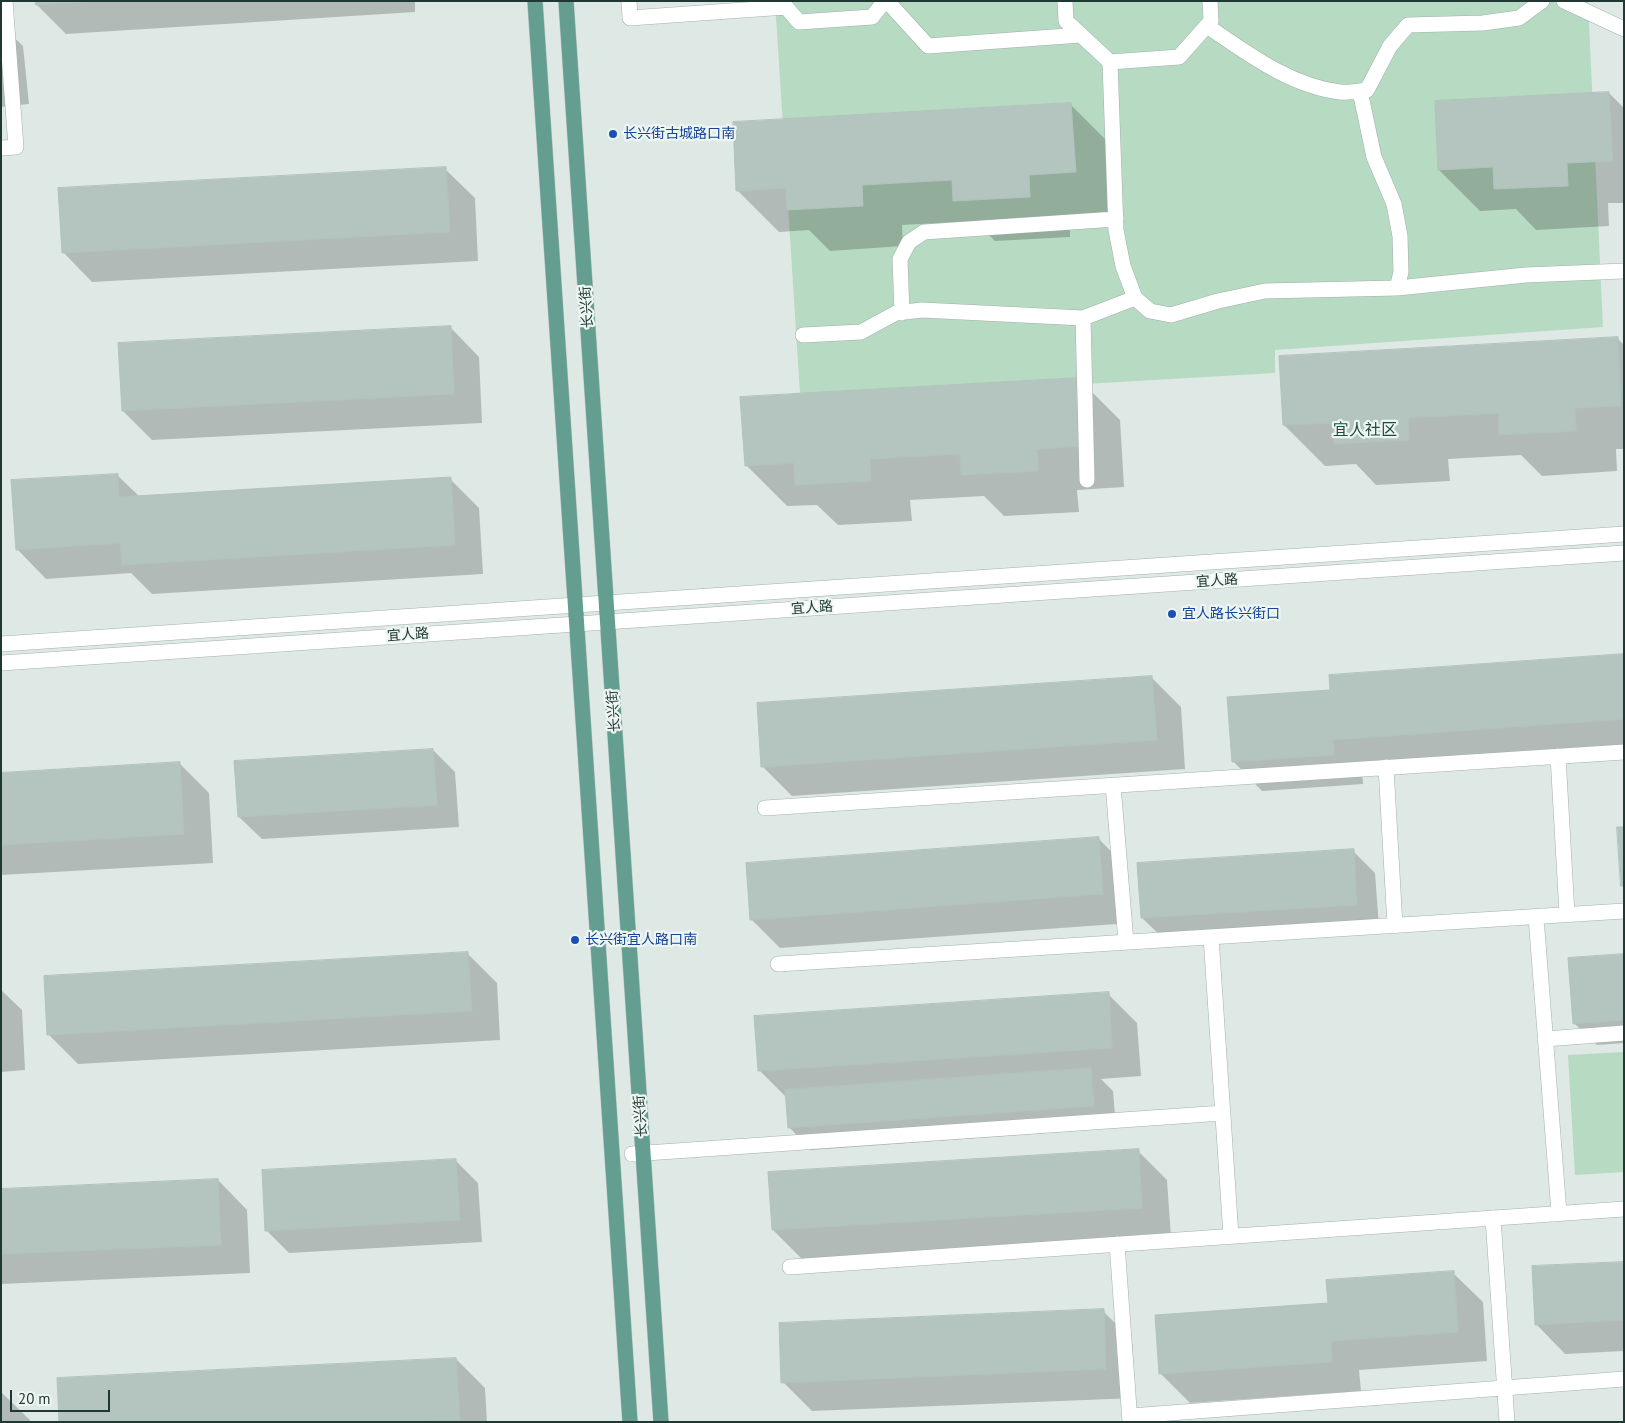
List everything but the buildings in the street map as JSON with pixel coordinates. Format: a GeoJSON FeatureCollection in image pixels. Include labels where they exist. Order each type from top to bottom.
{"type":"FeatureCollection","features":[{"type":"Feature","properties":{"kind":"main road"},"geometry":{"type":"LineString","coordinates":[[536,1],[630,1422]]}},
{"type":"Feature","properties":{"kind":"main road","name":"长兴街"},"geometry":{"type":"LineString","coordinates":[[566,1],[608,622],[638,1154],[661,1422]]}},
{"type":"Feature","properties":{"kind":"street"},"geometry":{"type":"LineString","coordinates":[[1,148],[16,147],[6,1]]}},
{"type":"Feature","properties":{"kind":"street"},"geometry":{"type":"LineString","coordinates":[[629,1],[630,18],[788,4],[799,22],[872,17],[886,1],[928,46],[1081,35]]}},
{"type":"Feature","properties":{"kind":"street"},"geometry":{"type":"LineString","coordinates":[[1065,1],[1066,21],[1110,62],[1116,230],[1123,266],[1135,298],[1150,312],[1171,315],[1218,301],[1265,291],[1397,288],[1526,275],[1624,271]]}},
{"type":"Feature","properties":{"kind":"street"},"geometry":{"type":"LineString","coordinates":[[1110,62],[1179,57],[1211,21],[1210,1]]}},
{"type":"Feature","properties":{"kind":"street"},"geometry":{"type":"LineString","coordinates":[[1207,26],[1265,64],[1305,84],[1341,92],[1360,91],[1367,90],[1390,46],[1408,25],[1483,23],[1519,18],[1542,1]]}},
{"type":"Feature","properties":{"kind":"street"},"geometry":{"type":"LineString","coordinates":[[1564,1],[1624,29]]}},
{"type":"Feature","properties":{"kind":"street"},"geometry":{"type":"LineString","coordinates":[[1360,91],[1374,157],[1394,204],[1400,236],[1401,272],[1397,288]]}},
{"type":"Feature","properties":{"kind":"street"},"geometry":{"type":"LineString","coordinates":[[902,313],[900,259],[909,242],[924,232],[1116,219]]}},
{"type":"Feature","properties":{"kind":"street"},"geometry":{"type":"LineString","coordinates":[[803,335],[861,332],[896,313],[922,310],[1083,318],[1135,298]]}},
{"type":"Feature","properties":{"kind":"street"},"geometry":{"type":"LineString","coordinates":[[1083,318],[1087,480]]}},
{"type":"Feature","properties":{"kind":"street","name":"宜人路"},"geometry":{"type":"LineString","coordinates":[[1,644],[1624,534]]}},
{"type":"Feature","properties":{"kind":"street","name":"宜人路"},"geometry":{"type":"LineString","coordinates":[[1,663],[1624,554]]}},
{"type":"Feature","properties":{"kind":"street"},"geometry":{"type":"LineString","coordinates":[[765,808],[1624,752]]}},
{"type":"Feature","properties":{"kind":"street"},"geometry":{"type":"LineString","coordinates":[[1558,756],[1567,914]]}},
{"type":"Feature","properties":{"kind":"street"},"geometry":{"type":"LineString","coordinates":[[1386,767],[1395,926]]}},
{"type":"Feature","properties":{"kind":"street"},"geometry":{"type":"LineString","coordinates":[[1113,785],[1126,942]]}},
{"type":"Feature","properties":{"kind":"street"},"geometry":{"type":"LineString","coordinates":[[778,964],[1624,911]]}},
{"type":"Feature","properties":{"kind":"street"},"geometry":{"type":"LineString","coordinates":[[1536,917],[1559,1214]]}},
{"type":"Feature","properties":{"kind":"street"},"geometry":{"type":"LineString","coordinates":[[1211,937],[1231,1236]]}},
{"type":"Feature","properties":{"kind":"street"},"geometry":{"type":"LineString","coordinates":[[1545,1039],[1624,1033]]}},
{"type":"Feature","properties":{"kind":"street"},"geometry":{"type":"LineString","coordinates":[[638,1154],[1223,1113]]}},
{"type":"Feature","properties":{"kind":"street"},"geometry":{"type":"LineString","coordinates":[[790,1267],[1624,1209]]}},
{"type":"Feature","properties":{"kind":"street"},"geometry":{"type":"LineString","coordinates":[[1492,1218],[1507,1422]]}},
{"type":"Feature","properties":{"kind":"street"},"geometry":{"type":"LineString","coordinates":[[1117,1244],[1130,1419],[1624,1379]]}},
{"type":"Feature","properties":{"kind":"green space"},"geometry":{"type":"Polygon","coordinates":[[[775,1],[1588,1],[1603,327],[1275,350],[1275,373],[1085,384],[800,394],[775,1]]]}},
{"type":"Feature","properties":{"kind":"green space"},"geometry":{"type":"Polygon","coordinates":[[[1624,1052],[1624,1172],[1575,1175],[1568,1055],[1624,1052]]]}},
{"type":"Feature","properties":{"kind":"place","name":"长兴街古城路口南"},"geometry":{"type":"Point","coordinates":[613,134]}},
{"type":"Feature","properties":{"kind":"place","name":"宜人路长兴街口"},"geometry":{"type":"Point","coordinates":[1172,614]}},
{"type":"Feature","properties":{"kind":"place","name":"长兴街宜人路口南"},"geometry":{"type":"Point","coordinates":[575,940]}},
{"type":"Feature","properties":{"kind":"district","name":"宜人社区"},"geometry":{"type":"Point","coordinates":[1365,430]}}]}
